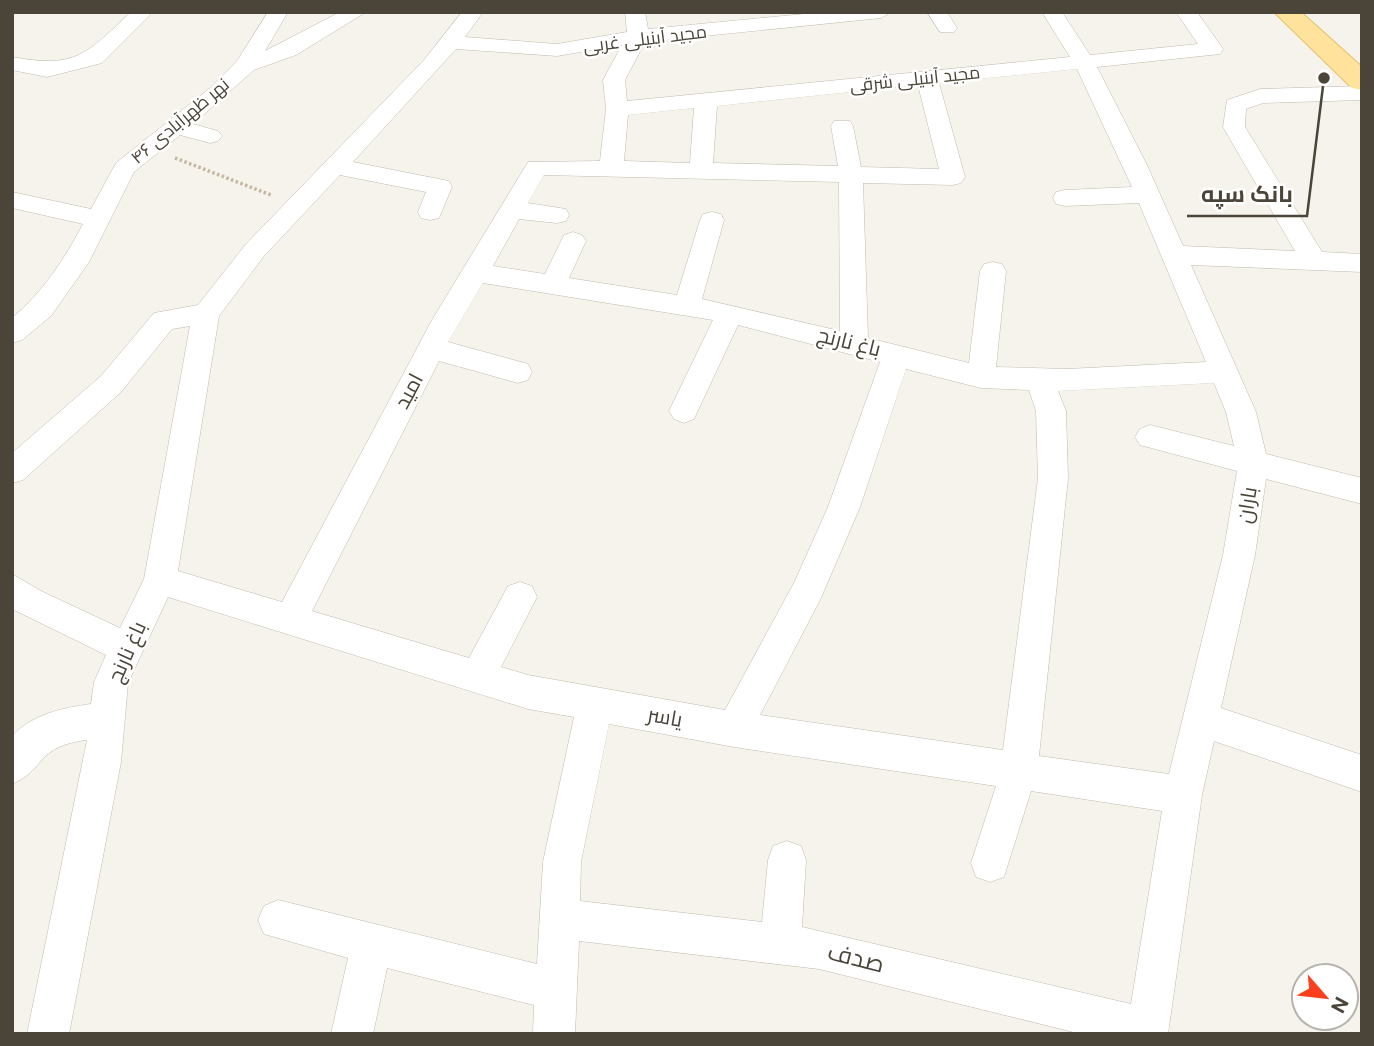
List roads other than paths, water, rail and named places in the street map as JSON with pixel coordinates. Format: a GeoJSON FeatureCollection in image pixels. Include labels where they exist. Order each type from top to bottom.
{"type":"FeatureCollection","features":[{"type":"Feature","properties":{"kind":"main road"},"geometry":{"type":"LineString","coordinates":[[1286,12],[1362,82]]}},
{"type":"Feature","properties":{"kind":"main road"},"geometry":{"type":"LineString","coordinates":[[1316,12],[1357,49]]}},
{"type":"Feature","properties":{"kind":"main road"},"geometry":{"type":"LineString","coordinates":[[1326,49],[1357,49]]}},
{"type":"Feature","properties":{"kind":"street"},"geometry":{"type":"LineString","coordinates":[[12,63],[47,70],[94,58],[143,12]]}},
{"type":"Feature","properties":{"kind":"street","name":"نهر ظهرآبادی ۴۶"},"geometry":{"type":"LineString","coordinates":[[12,333],[41,309],[76,262],[124,168],[218,93],[246,65],[278,12]]}},
{"type":"Feature","properties":{"kind":"street"},"geometry":{"type":"LineString","coordinates":[[246,65],[288,50],[356,12]]}},
{"type":"Feature","properties":{"kind":"street"},"geometry":{"type":"LineString","coordinates":[[635,12],[638,36],[614,80],[617,109],[611,169],[953,177],[927,78]]}},
{"type":"Feature","properties":{"kind":"street","name":"مجید آبنیلی غربی"},"geometry":{"type":"LineString","coordinates":[[463,22],[557,50],[721,21],[821,19],[881,12]]}},
{"type":"Feature","properties":{"kind":"street","name":"باران"},"geometry":{"type":"LineString","coordinates":[[1052,12],[1085,64],[1148,194],[1241,412],[1253,465],[1240,555],[1183,795],[1147,1031]]}},
{"type":"Feature","properties":{"kind":"street","name":"مجید آبنیلی شرقی"},"geometry":{"type":"LineString","coordinates":[[617,109],[1085,64],[1212,49],[1186,12]]}},
{"type":"Feature","properties":{"kind":"street"},"geometry":{"type":"LineString","coordinates":[[821,19],[834,40]]}},
{"type":"Feature","properties":{"kind":"street","name":"باغ نارنج"},"geometry":{"type":"LineString","coordinates":[[48,1034],[103,762],[111,682],[160,580],[206,314],[255,250],[432,65],[463,22]]}},
{"type":"Feature","properties":{"kind":"street"},"geometry":{"type":"LineString","coordinates":[[1314,261],[1234,127],[1236,105],[1260,96],[1362,93]]}},
{"type":"Feature","properties":{"kind":"street"},"geometry":{"type":"LineString","coordinates":[[701,171],[706,100]]}},
{"type":"Feature","properties":{"kind":"street"},"geometry":{"type":"LineString","coordinates":[[174,126],[210,136]]}},
{"type":"Feature","properties":{"kind":"street"},"geometry":{"type":"LineString","coordinates":[[842,126],[851,175],[854,342]]}},
{"type":"Feature","properties":{"kind":"street"},"geometry":{"type":"LineString","coordinates":[[333,166],[440,187],[429,212]]}},
{"type":"Feature","properties":{"kind":"street","name":"امید"},"geometry":{"type":"LineString","coordinates":[[290,620],[431,348],[536,167],[611,169]]}},
{"type":"Feature","properties":{"kind":"street"},"geometry":{"type":"LineString","coordinates":[[1065,198],[1148,194]]}},
{"type":"Feature","properties":{"kind":"street"},"geometry":{"type":"LineString","coordinates":[[12,200],[97,219]]}},
{"type":"Feature","properties":{"kind":"street"},"geometry":{"type":"LineString","coordinates":[[512,210],[557,215]]}},
{"type":"Feature","properties":{"kind":"street"},"geometry":{"type":"LineString","coordinates":[[687,306],[712,220]]}},
{"type":"Feature","properties":{"kind":"street"},"geometry":{"type":"LineString","coordinates":[[553,285],[573,241]]}},
{"type":"Feature","properties":{"kind":"street"},"geometry":{"type":"LineString","coordinates":[[1175,256],[1362,263]]}},
{"type":"Feature","properties":{"kind":"street"},"geometry":{"type":"LineString","coordinates":[[982,377],[993,271]]}},
{"type":"Feature","properties":{"kind":"street","name":"باغ نارنج"},"geometry":{"type":"LineString","coordinates":[[476,273],[730,313],[854,342],[982,377],[1040,379],[1224,372]]}},
{"type":"Feature","properties":{"kind":"street"},"geometry":{"type":"LineString","coordinates":[[684,411],[730,313]]}},
{"type":"Feature","properties":{"kind":"street"},"geometry":{"type":"LineString","coordinates":[[12,471],[111,384],[164,320],[206,314]]}},
{"type":"Feature","properties":{"kind":"street"},"geometry":{"type":"LineString","coordinates":[[431,348],[518,372]]}},
{"type":"Feature","properties":{"kind":"street"},"geometry":{"type":"LineString","coordinates":[[734,729],[808,590],[844,507],[897,354]]}},
{"type":"Feature","properties":{"kind":"street"},"geometry":{"type":"LineString","coordinates":[[990,863],[1019,771],[1053,478],[1051,411],[1040,379]]}},
{"type":"Feature","properties":{"kind":"street"},"geometry":{"type":"LineString","coordinates":[[1150,437],[1362,491]]}},
{"type":"Feature","properties":{"kind":"street","name":"یاسر"},"geometry":{"type":"LineString","coordinates":[[160,580],[528,692],[734,729],[1183,795]]}},
{"type":"Feature","properties":{"kind":"street"},"geometry":{"type":"LineString","coordinates":[[12,589],[29,602],[127,648]]}},
{"type":"Feature","properties":{"kind":"street"},"geometry":{"type":"LineString","coordinates":[[477,677],[520,597]]}},
{"type":"Feature","properties":{"kind":"street"},"geometry":{"type":"LineString","coordinates":[[554,1034],[562,862],[595,704]]}},
{"type":"Feature","properties":{"kind":"street"},"geometry":{"type":"LineString","coordinates":[[1201,719],[1362,774]]}},
{"type":"Feature","properties":{"kind":"street"},"geometry":{"type":"LineString","coordinates":[[12,766],[23,748],[53,726],[107,720]]}},
{"type":"Feature","properties":{"kind":"street"},"geometry":{"type":"LineString","coordinates":[[780,945],[788,860]]}},
{"type":"Feature","properties":{"kind":"street","name":"صدف"},"geometry":{"type":"LineString","coordinates":[[559,919],[818,949],[1147,1031]]}},
{"type":"Feature","properties":{"kind":"street"},"geometry":{"type":"LineString","coordinates":[[278,920],[556,990]]}},
{"type":"Feature","properties":{"kind":"street"},"geometry":{"type":"LineString","coordinates":[[352,1034],[372,944]]}},
{"type":"Feature","properties":{"kind":"place","name":"بانک سپه"},"geometry":{"type":"Point","coordinates":[1324,78]}}]}
